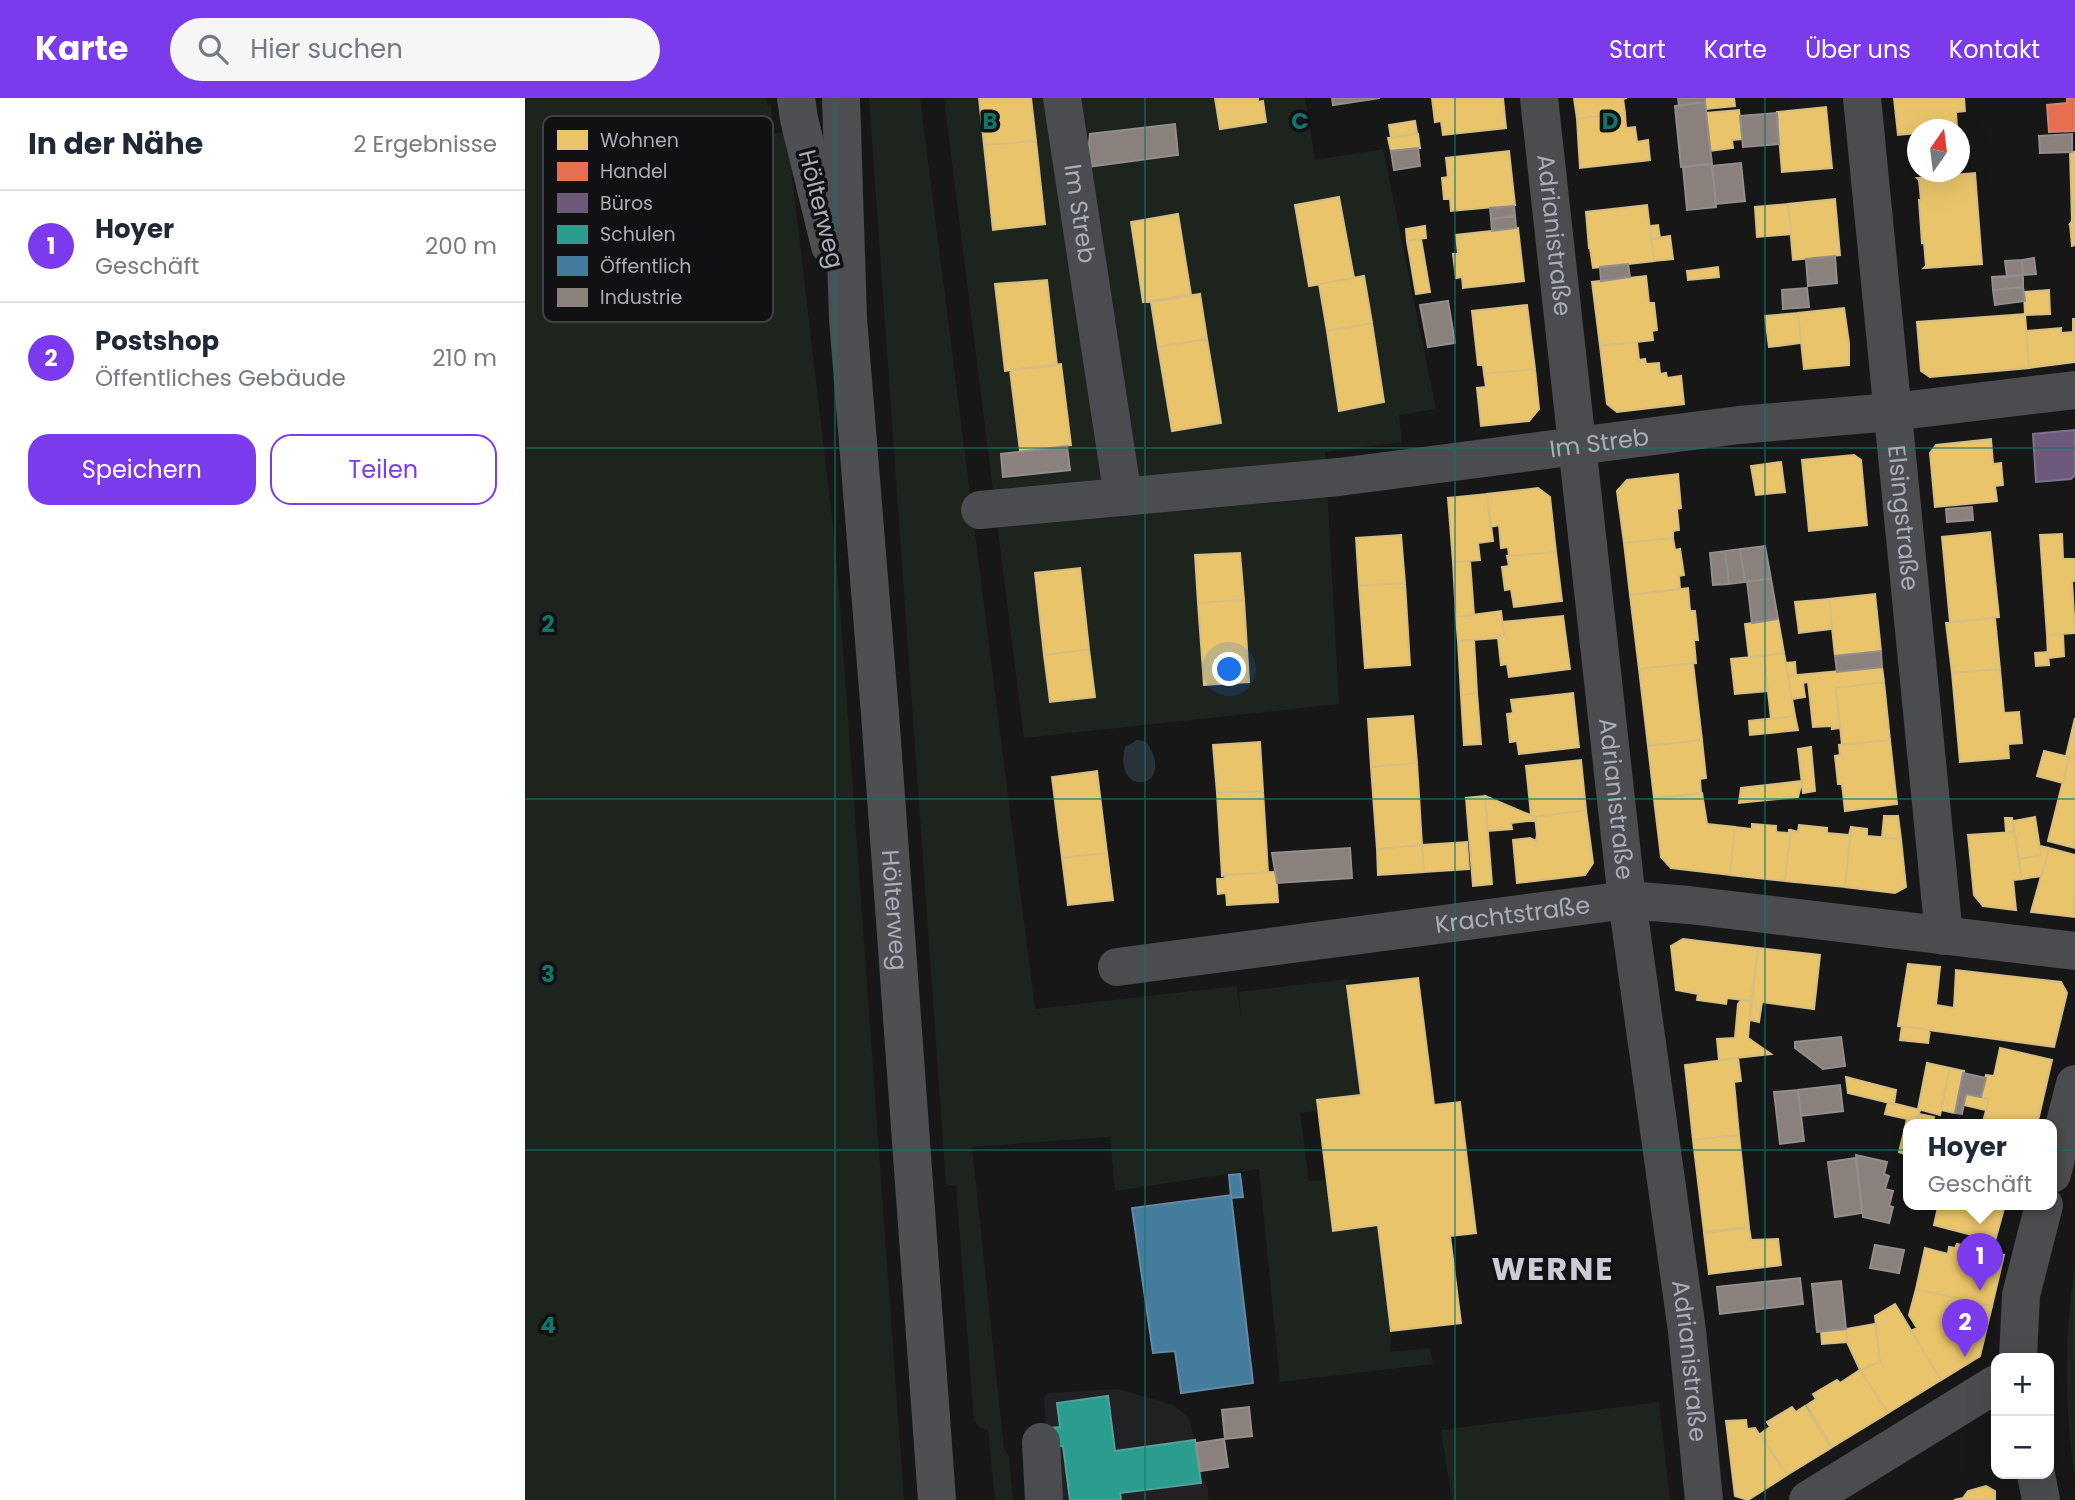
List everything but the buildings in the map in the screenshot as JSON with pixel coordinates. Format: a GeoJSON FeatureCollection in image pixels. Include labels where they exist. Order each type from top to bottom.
{"type":"FeatureCollection","features":[{"type":"Feature","properties":{"kind":"main road","name":"Hölterweg"},"geometry":{"type":"LineString","coordinates":[[796,98],[848,319]]}},
{"type":"Feature","properties":{"kind":"main road","name":"Hölterweg"},"geometry":{"type":"LineString","coordinates":[[841,98],[848,319],[881,728],[937,1500]]}},
{"type":"Feature","properties":{"kind":"street","name":"Im Streb"},"geometry":{"type":"LineString","coordinates":[[1062,98],[1123,498]]}},
{"type":"Feature","properties":{"kind":"street","name":"Adrianistraße"},"geometry":{"type":"LineString","coordinates":[[1539,98],[1627,900],[1687,1332],[1704,1500]]}},
{"type":"Feature","properties":{"kind":"street","name":"Elsingstraße"},"geometry":{"type":"LineString","coordinates":[[1862,98],[1944,936]]}},
{"type":"Feature","properties":{"kind":"street","name":"Im Streb"},"geometry":{"type":"LineString","coordinates":[[980,510],[1339,477],[1739,425],[1892,412],[2075,390]]}},
{"type":"Feature","properties":{"kind":"street","name":"Krachtstraße"},"geometry":{"type":"LineString","coordinates":[[1117,967],[1627,900],[2075,951]]}},
{"type":"Feature","properties":{"kind":"street"},"geometry":{"type":"LineString","coordinates":[[2057,1154],[2075,1084]]}},
{"type":"Feature","properties":{"kind":"street"},"geometry":{"type":"LineString","coordinates":[[2018,1353],[2021,1295],[2043,1210]]}},
{"type":"Feature","properties":{"kind":"street"},"geometry":{"type":"LineString","coordinates":[[1808,1500],[1991,1387]]}},
{"type":"Feature","properties":{"kind":"street"},"geometry":{"type":"LineString","coordinates":[[1041,1443],[1044,1500]]}},
{"type":"Feature","properties":{"kind":"street"},"geometry":{"type":"LineString","coordinates":[[2037,1479],[2041,1500]]}},
{"type":"Feature","properties":{"kind":"shaded area"},"geometry":{"type":"Polygon","coordinates":[[[525,98],[766,98],[767,105],[771,104],[772,116],[543,116],[543,322],[773,322],[773,123],[774,133],[787,132],[836,553],[904,1500],[525,1500],[525,98]]]}},
{"type":"Feature","properties":{"kind":"shaded area"},"geometry":{"type":"Polygon","coordinates":[[[869,98],[920,98],[1035,1009],[1237,986],[1241,1018],[1239,992],[1347,979],[1361,1095],[1317,1100],[1316,1111],[1300,1113],[1309,1181],[1324,1180],[1333,1231],[1378,1225],[1391,1331],[1390,1352],[1430,1348],[1433,1364],[1280,1382],[1259,1169],[1115,1191],[1110,1137],[972,1147],[1004,1449],[1009,1456],[1013,1500],[995,1500],[988,1430],[979,1427],[974,1420],[956,1186],[946,1184],[869,98]]]}},
{"type":"Feature","properties":{"kind":"shaded area"},"geometry":{"type":"Polygon","coordinates":[[[944,98],[1305,98],[1315,160],[1383,149],[1436,409],[1399,415],[1402,442],[1325,452],[1339,704],[1024,738],[944,98]]]}},
{"type":"Feature","properties":{"kind":"shaded area"},"geometry":{"type":"Polygon","coordinates":[[[1137,740],[1148,745],[1155,765],[1153,775],[1140,782],[1127,774],[1123,763],[1125,747],[1137,740]]]}},
{"type":"Feature","properties":{"kind":"shaded area"},"geometry":{"type":"Polygon","coordinates":[[[2075,1267],[2075,1477],[2067,1372],[2075,1267]]]}},
{"type":"Feature","properties":{"kind":"shaded area"},"geometry":{"type":"Polygon","coordinates":[[[1118,1389],[1173,1405],[1188,1417],[1195,1440],[1201,1482],[1207,1482],[1209,1500],[1052,1500],[1044,1398],[1048,1393],[1118,1389]]]}},
{"type":"Feature","properties":{"kind":"shaded area"},"geometry":{"type":"Polygon","coordinates":[[[1659,1402],[1670,1500],[1452,1500],[1441,1430],[1659,1402]]]}},
{"type":"Feature","properties":{"kind":"place","name":"Hoyer"},"geometry":{"type":"Point","coordinates":[1980,1291]}},
{"type":"Feature","properties":{"kind":"place","name":"Postshop"},"geometry":{"type":"Point","coordinates":[1965,1357]}},
{"type":"Feature","properties":{"kind":"district","name":"WERNE"},"geometry":{"type":"Point","coordinates":[1553,1269]}}]}
